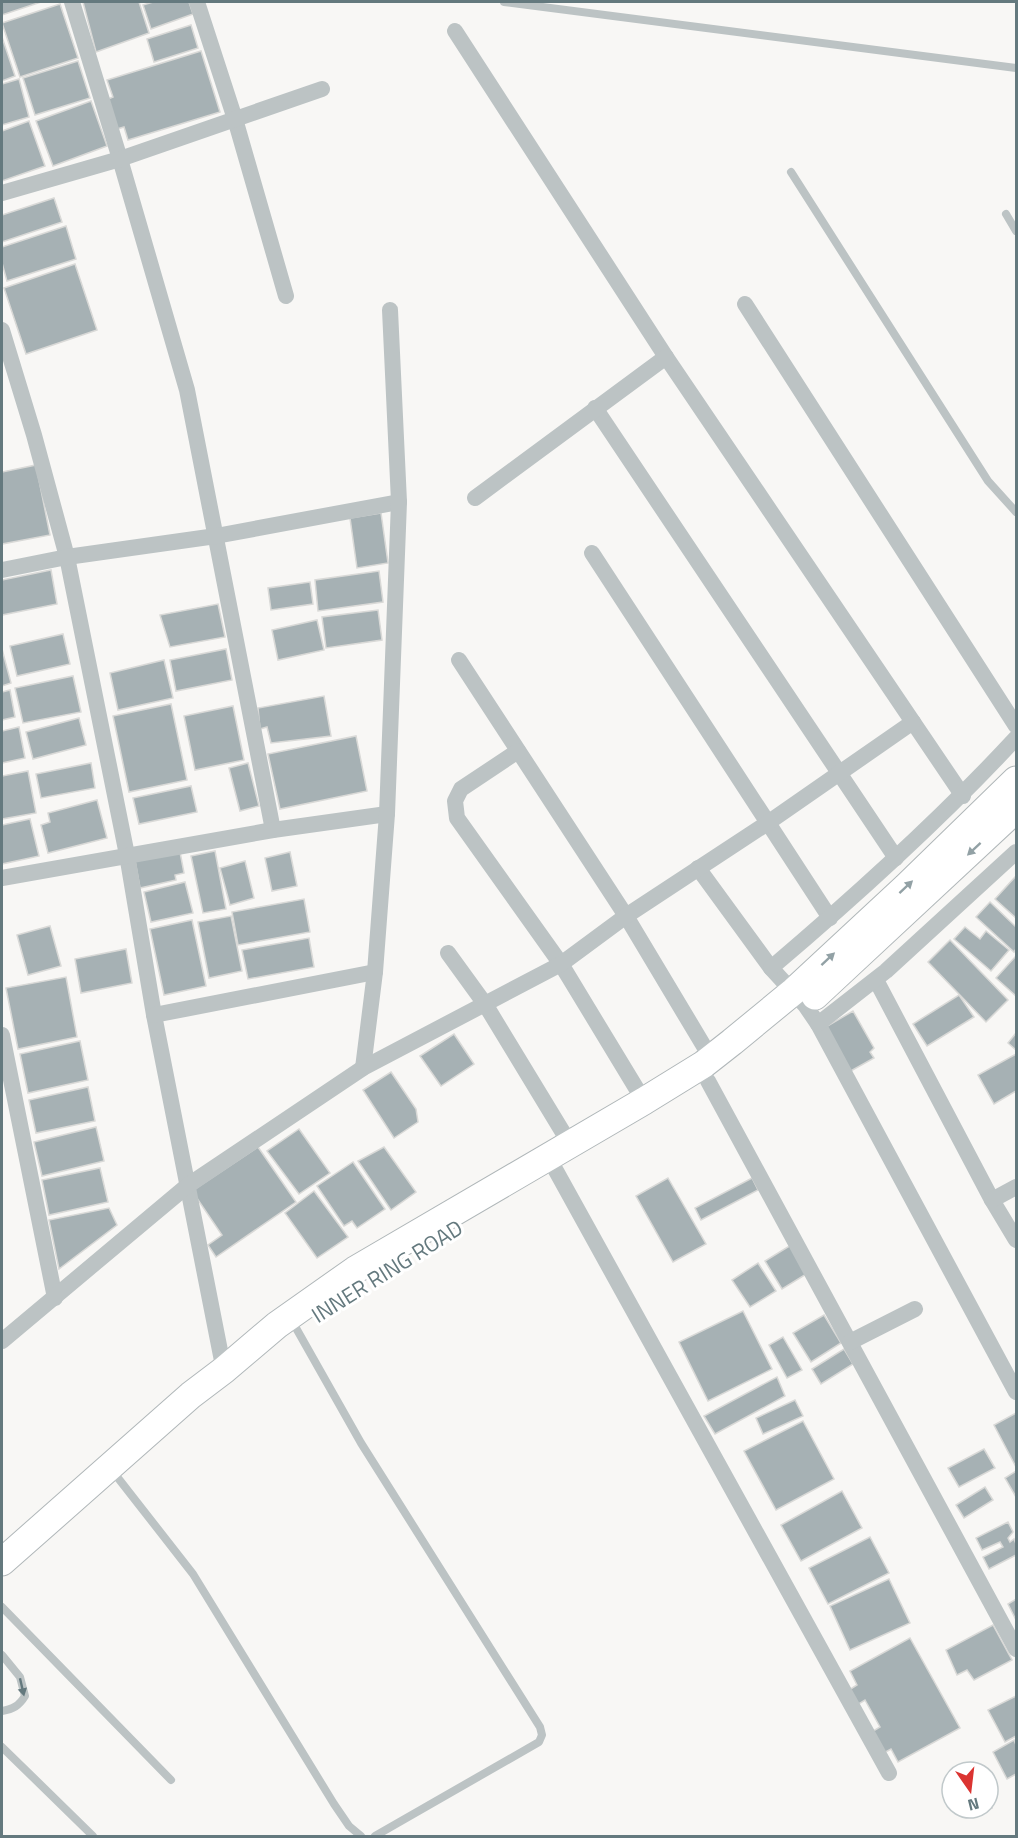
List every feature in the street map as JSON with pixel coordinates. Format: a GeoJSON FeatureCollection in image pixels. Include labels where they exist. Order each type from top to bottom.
{"type":"FeatureCollection","features":[{"type":"Feature","properties":{"kind":"main road"},"geometry":{"type":"LineString","coordinates":[[806,1007],[923,870],[1017,780]]}},
{"type":"Feature","properties":{"kind":"main road"},"geometry":{"type":"LineString","coordinates":[[806,1007],[1017,809]]}},
{"type":"Feature","properties":{"kind":"main road","name":"INNER RING ROAD"},"geometry":{"type":"LineString","coordinates":[[2,1562],[191,1395],[225,1378],[373,1276],[555,1169],[806,1007]]}},
{"type":"Feature","properties":{"kind":"main road","name":"INNER RING ROAD"},"geometry":{"type":"LineString","coordinates":[[2,1582],[118,1478],[225,1378],[277,1325],[346,1275],[644,1101],[710,1070]]}},
{"type":"Feature","properties":{"kind":"street"},"geometry":{"type":"LineString","coordinates":[[72,2],[187,390],[273,830]]}},
{"type":"Feature","properties":{"kind":"street"},"geometry":{"type":"LineString","coordinates":[[197,2],[235,119],[286,296]]}},
{"type":"Feature","properties":{"kind":"street"},"geometry":{"type":"LineString","coordinates":[[455,31],[666,357],[963,796]]}},
{"type":"Feature","properties":{"kind":"street"},"geometry":{"type":"LineString","coordinates":[[2,193],[120,159],[322,89]]}},
{"type":"Feature","properties":{"kind":"street"},"geometry":{"type":"LineString","coordinates":[[745,304],[1017,726]]}},
{"type":"Feature","properties":{"kind":"street"},"geometry":{"type":"LineString","coordinates":[[363,1068],[375,972],[387,814],[399,502],[390,310]]}},
{"type":"Feature","properties":{"kind":"street"},"geometry":{"type":"LineString","coordinates":[[2,330],[67,556],[127,855],[154,1015],[225,1378]]}},
{"type":"Feature","properties":{"kind":"street"},"geometry":{"type":"LineString","coordinates":[[475,498],[666,357]]}},
{"type":"Feature","properties":{"kind":"street"},"geometry":{"type":"LineString","coordinates":[[595,408],[896,858]]}},
{"type":"Feature","properties":{"kind":"street"},"geometry":{"type":"LineString","coordinates":[[2,570],[67,556],[216,536],[399,502]]}},
{"type":"Feature","properties":{"kind":"street"},"geometry":{"type":"LineString","coordinates":[[592,553],[830,918]]}},
{"type":"Feature","properties":{"kind":"street"},"geometry":{"type":"LineString","coordinates":[[459,660],[626,916],[710,1070],[850,1342],[1017,1649]]}},
{"type":"Feature","properties":{"kind":"street"},"geometry":{"type":"LineString","coordinates":[[2,1341],[187,1186],[363,1068],[561,964],[626,916],[769,822],[913,722]]}},
{"type":"Feature","properties":{"kind":"street"},"geometry":{"type":"LineString","coordinates":[[771,968],[830,918],[963,796],[1017,738]]}},
{"type":"Feature","properties":{"kind":"street"},"geometry":{"type":"LineString","coordinates":[[518,751],[461,789],[454,801],[457,818],[561,964],[644,1101]]}},
{"type":"Feature","properties":{"kind":"street"},"geometry":{"type":"LineString","coordinates":[[2,878],[273,830],[387,814]]}},
{"type":"Feature","properties":{"kind":"street"},"geometry":{"type":"LineString","coordinates":[[806,1007],[876,980],[1017,852]]}},
{"type":"Feature","properties":{"kind":"street"},"geometry":{"type":"LineString","coordinates":[[698,868],[771,968],[806,1007],[1017,1392]]}},
{"type":"Feature","properties":{"kind":"street"},"geometry":{"type":"LineString","coordinates":[[448,953],[484,1004],[570,1144]]}},
{"type":"Feature","properties":{"kind":"street"},"geometry":{"type":"LineString","coordinates":[[154,1015],[375,972]]}},
{"type":"Feature","properties":{"kind":"street"},"geometry":{"type":"LineString","coordinates":[[876,980],[992,1200],[1017,1240]]}},
{"type":"Feature","properties":{"kind":"street"},"geometry":{"type":"LineString","coordinates":[[2,1035],[55,1298]]}},
{"type":"Feature","properties":{"kind":"street"},"geometry":{"type":"LineString","coordinates":[[555,1169],[889,1773]]}},
{"type":"Feature","properties":{"kind":"street"},"geometry":{"type":"LineString","coordinates":[[992,1200],[1017,1187]]}},
{"type":"Feature","properties":{"kind":"street"},"geometry":{"type":"LineString","coordinates":[[850,1342],[915,1308]]}},
{"type":"Feature","properties":{"kind":"lane"},"geometry":{"type":"LineString","coordinates":[[504,2],[1017,68]]}},
{"type":"Feature","properties":{"kind":"lane"},"geometry":{"type":"LineString","coordinates":[[791,172],[988,481],[1017,512]]}},
{"type":"Feature","properties":{"kind":"lane"},"geometry":{"type":"LineString","coordinates":[[1006,214],[1017,231]]}},
{"type":"Feature","properties":{"kind":"lane"},"geometry":{"type":"LineString","coordinates":[[296,1328],[361,1443],[540,1727],[542,1736],[539,1742],[375,1836]]}},
{"type":"Feature","properties":{"kind":"lane"},"geometry":{"type":"LineString","coordinates":[[118,1478],[194,1574],[339,1811],[349,1826],[361,1836]]}},
{"type":"Feature","properties":{"kind":"lane"},"geometry":{"type":"LineString","coordinates":[[2,1607],[171,1780]]}},
{"type":"Feature","properties":{"kind":"lane"},"geometry":{"type":"LineString","coordinates":[[2,1655],[20,1677],[25,1696],[20,1705],[11,1710],[2,1710]]}},
{"type":"Feature","properties":{"kind":"lane"},"geometry":{"type":"LineString","coordinates":[[2,1747],[93,1836]]}},
{"type":"Feature","properties":{"kind":"building"},"geometry":{"type":"Polygon","coordinates":[[[2,2],[41,2],[2,15],[2,2]]]}},
{"type":"Feature","properties":{"kind":"building"},"geometry":{"type":"Polygon","coordinates":[[[83,2],[139,2],[149,33],[96,52],[83,2]]]}},
{"type":"Feature","properties":{"kind":"building"},"geometry":{"type":"Polygon","coordinates":[[[153,2],[189,2],[193,14],[151,29],[143,5],[153,2]]]}},
{"type":"Feature","properties":{"kind":"building"},"geometry":{"type":"Polygon","coordinates":[[[60,4],[78,58],[20,77],[2,23],[60,4]]]}},
{"type":"Feature","properties":{"kind":"building"},"geometry":{"type":"Polygon","coordinates":[[[191,25],[198,48],[154,62],[147,39],[191,25]]]}},
{"type":"Feature","properties":{"kind":"building"},"geometry":{"type":"Polygon","coordinates":[[[2,37],[15,76],[2,81],[2,37]]]}},
{"type":"Feature","properties":{"kind":"building"},"geometry":{"type":"Polygon","coordinates":[[[201,51],[220,112],[128,140],[124,127],[117,129],[108,99],[113,97],[107,80],[201,51]]]}},
{"type":"Feature","properties":{"kind":"building"},"geometry":{"type":"Polygon","coordinates":[[[78,61],[90,98],[35,115],[23,78],[78,61]]]}},
{"type":"Feature","properties":{"kind":"building"},"geometry":{"type":"Polygon","coordinates":[[[19,79],[29,117],[2,125],[2,84],[19,79]]]}},
{"type":"Feature","properties":{"kind":"building"},"geometry":{"type":"Polygon","coordinates":[[[91,101],[107,146],[53,166],[36,121],[91,101]]]}},
{"type":"Feature","properties":{"kind":"building"},"geometry":{"type":"Polygon","coordinates":[[[29,121],[45,166],[2,181],[2,131],[29,121]]]}},
{"type":"Feature","properties":{"kind":"building"},"geometry":{"type":"Polygon","coordinates":[[[54,198],[62,222],[2,242],[2,215],[54,198]]]}},
{"type":"Feature","properties":{"kind":"building"},"geometry":{"type":"Polygon","coordinates":[[[66,226],[76,259],[7,281],[2,263],[2,247],[66,226]]]}},
{"type":"Feature","properties":{"kind":"building"},"geometry":{"type":"Polygon","coordinates":[[[75,264],[97,330],[26,354],[4,288],[75,264]]]}},
{"type":"Feature","properties":{"kind":"building"},"geometry":{"type":"Polygon","coordinates":[[[36,465],[50,535],[2,544],[2,472],[36,465]]]}},
{"type":"Feature","properties":{"kind":"building"},"geometry":{"type":"Polygon","coordinates":[[[381,513],[388,563],[357,568],[350,518],[381,513]]]}},
{"type":"Feature","properties":{"kind":"building"},"geometry":{"type":"Polygon","coordinates":[[[51,570],[57,604],[2,615],[2,580],[51,570]]]}},
{"type":"Feature","properties":{"kind":"building"},"geometry":{"type":"Polygon","coordinates":[[[379,571],[383,602],[318,611],[315,580],[379,571]]]}},
{"type":"Feature","properties":{"kind":"building"},"geometry":{"type":"Polygon","coordinates":[[[310,582],[313,604],[271,610],[268,588],[310,582]]]}},
{"type":"Feature","properties":{"kind":"building"},"geometry":{"type":"Polygon","coordinates":[[[218,604],[225,637],[170,647],[160,615],[218,604]]]}},
{"type":"Feature","properties":{"kind":"building"},"geometry":{"type":"Polygon","coordinates":[[[378,610],[382,640],[326,648],[322,617],[378,610]]]}},
{"type":"Feature","properties":{"kind":"building"},"geometry":{"type":"Polygon","coordinates":[[[317,620],[324,650],[278,660],[272,630],[317,620]]]}},
{"type":"Feature","properties":{"kind":"building"},"geometry":{"type":"Polygon","coordinates":[[[63,634],[70,664],[17,676],[10,646],[63,634]]]}},
{"type":"Feature","properties":{"kind":"building"},"geometry":{"type":"Polygon","coordinates":[[[2,649],[11,683],[2,686],[2,649]]]}},
{"type":"Feature","properties":{"kind":"building"},"geometry":{"type":"Polygon","coordinates":[[[226,649],[232,680],[176,691],[170,660],[226,649]]]}},
{"type":"Feature","properties":{"kind":"building"},"geometry":{"type":"Polygon","coordinates":[[[164,660],[173,698],[118,710],[110,673],[164,660]]]}},
{"type":"Feature","properties":{"kind":"building"},"geometry":{"type":"Polygon","coordinates":[[[73,676],[81,712],[23,723],[15,688],[73,676]]]}},
{"type":"Feature","properties":{"kind":"building"},"geometry":{"type":"Polygon","coordinates":[[[10,690],[15,717],[2,720],[2,692],[10,690]]]}},
{"type":"Feature","properties":{"kind":"building"},"geometry":{"type":"Polygon","coordinates":[[[324,696],[331,736],[271,743],[267,727],[260,729],[258,708],[324,696]]]}},
{"type":"Feature","properties":{"kind":"building"},"geometry":{"type":"Polygon","coordinates":[[[171,704],[187,780],[129,792],[113,716],[171,704]]]}},
{"type":"Feature","properties":{"kind":"building"},"geometry":{"type":"Polygon","coordinates":[[[233,706],[244,760],[195,770],[184,716],[233,706]]]}},
{"type":"Feature","properties":{"kind":"building"},"geometry":{"type":"Polygon","coordinates":[[[79,718],[86,745],[33,759],[26,732],[79,718]]]}},
{"type":"Feature","properties":{"kind":"building"},"geometry":{"type":"Polygon","coordinates":[[[19,727],[25,758],[2,763],[2,731],[19,727]]]}},
{"type":"Feature","properties":{"kind":"building"},"geometry":{"type":"Polygon","coordinates":[[[356,736],[367,791],[280,809],[268,754],[356,736]]]}},
{"type":"Feature","properties":{"kind":"building"},"geometry":{"type":"Polygon","coordinates":[[[91,763],[95,788],[41,798],[36,774],[91,763]]]}},
{"type":"Feature","properties":{"kind":"building"},"geometry":{"type":"Polygon","coordinates":[[[248,763],[259,806],[240,811],[229,768],[248,763]]]}},
{"type":"Feature","properties":{"kind":"building"},"geometry":{"type":"Polygon","coordinates":[[[28,771],[36,813],[2,819],[2,776],[28,771]]]}},
{"type":"Feature","properties":{"kind":"building"},"geometry":{"type":"Polygon","coordinates":[[[191,786],[197,812],[139,824],[133,798],[191,786]]]}},
{"type":"Feature","properties":{"kind":"building"},"geometry":{"type":"Polygon","coordinates":[[[97,800],[107,838],[48,853],[41,825],[50,822],[48,813],[97,800]]]}},
{"type":"Feature","properties":{"kind":"building"},"geometry":{"type":"Polygon","coordinates":[[[30,819],[39,856],[2,864],[2,825],[30,819]]]}},
{"type":"Feature","properties":{"kind":"building"},"geometry":{"type":"Polygon","coordinates":[[[215,851],[226,909],[203,913],[191,856],[215,851]]]}},
{"type":"Feature","properties":{"kind":"building"},"geometry":{"type":"Polygon","coordinates":[[[180,852],[184,873],[175,875],[176,880],[140,888],[135,861],[180,852]]]}},
{"type":"Feature","properties":{"kind":"building"},"geometry":{"type":"Polygon","coordinates":[[[290,852],[297,886],[272,891],[265,858],[290,852]]]}},
{"type":"Feature","properties":{"kind":"building"},"geometry":{"type":"Polygon","coordinates":[[[245,861],[254,898],[230,905],[220,868],[245,861]]]}},
{"type":"Feature","properties":{"kind":"building"},"geometry":{"type":"Polygon","coordinates":[[[1016,876],[1016,918],[995,899],[1016,876]]]}},
{"type":"Feature","properties":{"kind":"building"},"geometry":{"type":"Polygon","coordinates":[[[185,882],[193,913],[151,922],[144,892],[185,882]]]}},
{"type":"Feature","properties":{"kind":"building"},"geometry":{"type":"Polygon","coordinates":[[[304,899],[310,932],[238,945],[232,912],[304,899]]]}},
{"type":"Feature","properties":{"kind":"building"},"geometry":{"type":"Polygon","coordinates":[[[990,902],[1016,927],[1014,952],[976,917],[990,902]]]}},
{"type":"Feature","properties":{"kind":"building"},"geometry":{"type":"Polygon","coordinates":[[[231,916],[242,971],[209,978],[198,922],[231,916]]]}},
{"type":"Feature","properties":{"kind":"building"},"geometry":{"type":"Polygon","coordinates":[[[192,920],[206,986],[164,995],[150,929],[192,920]]]}},
{"type":"Feature","properties":{"kind":"building"},"geometry":{"type":"Polygon","coordinates":[[[50,926],[61,966],[28,975],[17,935],[50,926]]]}},
{"type":"Feature","properties":{"kind":"building"},"geometry":{"type":"Polygon","coordinates":[[[965,927],[980,939],[986,931],[1009,950],[991,971],[954,939],[965,927]]]}},
{"type":"Feature","properties":{"kind":"building"},"geometry":{"type":"Polygon","coordinates":[[[309,938],[314,967],[248,979],[242,950],[309,938]]]}},
{"type":"Feature","properties":{"kind":"building"},"geometry":{"type":"Polygon","coordinates":[[[950,940],[1008,1000],[986,1022],[928,962],[950,940]]]}},
{"type":"Feature","properties":{"kind":"building"},"geometry":{"type":"Polygon","coordinates":[[[126,949],[132,983],[81,993],[75,959],[126,949]]]}},
{"type":"Feature","properties":{"kind":"building"},"geometry":{"type":"Polygon","coordinates":[[[1016,958],[1016,996],[996,978],[1016,958]]]}},
{"type":"Feature","properties":{"kind":"building"},"geometry":{"type":"Polygon","coordinates":[[[66,977],[77,1037],[18,1049],[6,988],[66,977]]]}},
{"type":"Feature","properties":{"kind":"building"},"geometry":{"type":"Polygon","coordinates":[[[959,995],[974,1017],[927,1046],[913,1024],[959,995]]]}},
{"type":"Feature","properties":{"kind":"building"},"geometry":{"type":"Polygon","coordinates":[[[853,1011],[874,1048],[870,1052],[874,1058],[849,1072],[824,1028],[853,1011]]]}},
{"type":"Feature","properties":{"kind":"building"},"geometry":{"type":"Polygon","coordinates":[[[1016,1033],[1016,1050],[1008,1043],[1016,1033]]]}},
{"type":"Feature","properties":{"kind":"building"},"geometry":{"type":"Polygon","coordinates":[[[454,1034],[474,1064],[441,1086],[420,1056],[454,1034]]]}},
{"type":"Feature","properties":{"kind":"building"},"geometry":{"type":"Polygon","coordinates":[[[80,1041],[88,1080],[28,1093],[20,1054],[80,1041]]]}},
{"type":"Feature","properties":{"kind":"building"},"geometry":{"type":"Polygon","coordinates":[[[1016,1054],[1016,1091],[994,1104],[978,1075],[1016,1054]]]}},
{"type":"Feature","properties":{"kind":"building"},"geometry":{"type":"Polygon","coordinates":[[[391,1072],[416,1109],[418,1122],[394,1138],[363,1090],[391,1072]]]}},
{"type":"Feature","properties":{"kind":"building"},"geometry":{"type":"Polygon","coordinates":[[[88,1087],[95,1121],[36,1133],[29,1100],[88,1087]]]}},
{"type":"Feature","properties":{"kind":"building"},"geometry":{"type":"Polygon","coordinates":[[[96,1127],[104,1161],[42,1176],[34,1142],[96,1127]]]}},
{"type":"Feature","properties":{"kind":"building"},"geometry":{"type":"Polygon","coordinates":[[[299,1129],[330,1173],[299,1194],[267,1151],[299,1129]]]}},
{"type":"Feature","properties":{"kind":"building"},"geometry":{"type":"Polygon","coordinates":[[[258,1147],[296,1202],[216,1257],[208,1245],[222,1235],[192,1191],[258,1147]]]}},
{"type":"Feature","properties":{"kind":"building"},"geometry":{"type":"Polygon","coordinates":[[[384,1147],[416,1192],[391,1210],[358,1161],[384,1147]]]}},
{"type":"Feature","properties":{"kind":"building"},"geometry":{"type":"Polygon","coordinates":[[[353,1162],[385,1209],[357,1228],[352,1221],[344,1226],[317,1186],[353,1162]]]}},
{"type":"Feature","properties":{"kind":"building"},"geometry":{"type":"Polygon","coordinates":[[[100,1168],[108,1202],[49,1215],[42,1180],[100,1168]]]}},
{"type":"Feature","properties":{"kind":"building"},"geometry":{"type":"Polygon","coordinates":[[[668,1178],[706,1244],[673,1262],[636,1196],[668,1178]]]}},
{"type":"Feature","properties":{"kind":"building"},"geometry":{"type":"Polygon","coordinates":[[[752,1178],[758,1190],[701,1220],[695,1208],[752,1178]]]}},
{"type":"Feature","properties":{"kind":"building"},"geometry":{"type":"Polygon","coordinates":[[[314,1191],[348,1237],[317,1258],[285,1213],[314,1191]]]}},
{"type":"Feature","properties":{"kind":"building"},"geometry":{"type":"Polygon","coordinates":[[[109,1208],[117,1225],[59,1269],[49,1220],[109,1208]]]}},
{"type":"Feature","properties":{"kind":"building"},"geometry":{"type":"Polygon","coordinates":[[[791,1245],[808,1273],[782,1289],[765,1261],[791,1245]]]}},
{"type":"Feature","properties":{"kind":"building"},"geometry":{"type":"Polygon","coordinates":[[[758,1263],[776,1291],[750,1307],[732,1280],[758,1263]]]}},
{"type":"Feature","properties":{"kind":"building"},"geometry":{"type":"Polygon","coordinates":[[[743,1311],[772,1369],[708,1401],[679,1342],[743,1311]]]}},
{"type":"Feature","properties":{"kind":"building"},"geometry":{"type":"Polygon","coordinates":[[[824,1315],[841,1343],[811,1362],[793,1333],[824,1315]]]}},
{"type":"Feature","properties":{"kind":"building"},"geometry":{"type":"Polygon","coordinates":[[[783,1337],[802,1370],[787,1378],[769,1345],[783,1337]]]}},
{"type":"Feature","properties":{"kind":"building"},"geometry":{"type":"Polygon","coordinates":[[[844,1349],[853,1364],[821,1384],[812,1369],[844,1349]]]}},
{"type":"Feature","properties":{"kind":"building"},"geometry":{"type":"Polygon","coordinates":[[[777,1377],[785,1396],[715,1434],[704,1416],[777,1377]]]}},
{"type":"Feature","properties":{"kind":"building"},"geometry":{"type":"Polygon","coordinates":[[[795,1400],[803,1416],[763,1434],[756,1418],[795,1400]]]}},
{"type":"Feature","properties":{"kind":"building"},"geometry":{"type":"Polygon","coordinates":[[[1016,1413],[1016,1467],[994,1425],[1016,1413]]]}},
{"type":"Feature","properties":{"kind":"building"},"geometry":{"type":"Polygon","coordinates":[[[803,1421],[834,1479],[776,1510],[744,1451],[803,1421]]]}},
{"type":"Feature","properties":{"kind":"building"},"geometry":{"type":"Polygon","coordinates":[[[984,1449],[995,1468],[959,1487],[948,1468],[984,1449]]]}},
{"type":"Feature","properties":{"kind":"building"},"geometry":{"type":"Polygon","coordinates":[[[1016,1471],[1016,1497],[1005,1478],[1016,1471]]]}},
{"type":"Feature","properties":{"kind":"building"},"geometry":{"type":"Polygon","coordinates":[[[985,1487],[993,1500],[964,1518],[956,1505],[985,1487]]]}},
{"type":"Feature","properties":{"kind":"building"},"geometry":{"type":"Polygon","coordinates":[[[842,1491],[862,1528],[801,1561],[781,1525],[842,1491]]]}},
{"type":"Feature","properties":{"kind":"building"},"geometry":{"type":"Polygon","coordinates":[[[1008,1522],[1013,1532],[1008,1538],[1010,1542],[1014,1539],[1016,1555],[989,1569],[983,1557],[1003,1547],[1000,1542],[982,1550],[976,1538],[1008,1522]]]}},
{"type":"Feature","properties":{"kind":"building"},"geometry":{"type":"Polygon","coordinates":[[[870,1537],[889,1573],[828,1604],[809,1568],[870,1537]]]}},
{"type":"Feature","properties":{"kind":"building"},"geometry":{"type":"Polygon","coordinates":[[[889,1579],[910,1623],[850,1650],[830,1606],[889,1579]]]}},
{"type":"Feature","properties":{"kind":"building"},"geometry":{"type":"Polygon","coordinates":[[[1016,1599],[1016,1620],[1008,1604],[1016,1599]]]}},
{"type":"Feature","properties":{"kind":"building"},"geometry":{"type":"Polygon","coordinates":[[[993,1625],[1012,1660],[974,1680],[967,1670],[957,1675],[946,1650],[993,1625]]]}},
{"type":"Feature","properties":{"kind":"building"},"geometry":{"type":"Polygon","coordinates":[[[910,1638],[960,1728],[898,1762],[891,1749],[882,1754],[870,1733],[880,1727],[865,1700],[857,1705],[849,1690],[857,1685],[850,1671],[910,1638]]]}},
{"type":"Feature","properties":{"kind":"building"},"geometry":{"type":"Polygon","coordinates":[[[1016,1696],[1016,1736],[1005,1742],[988,1710],[1016,1696]]]}},
{"type":"Feature","properties":{"kind":"building"},"geometry":{"type":"Polygon","coordinates":[[[1014,1740],[1016,1774],[1007,1779],[1000,1766],[1000,1760],[997,1760],[993,1752],[1014,1740]]]}}]}
